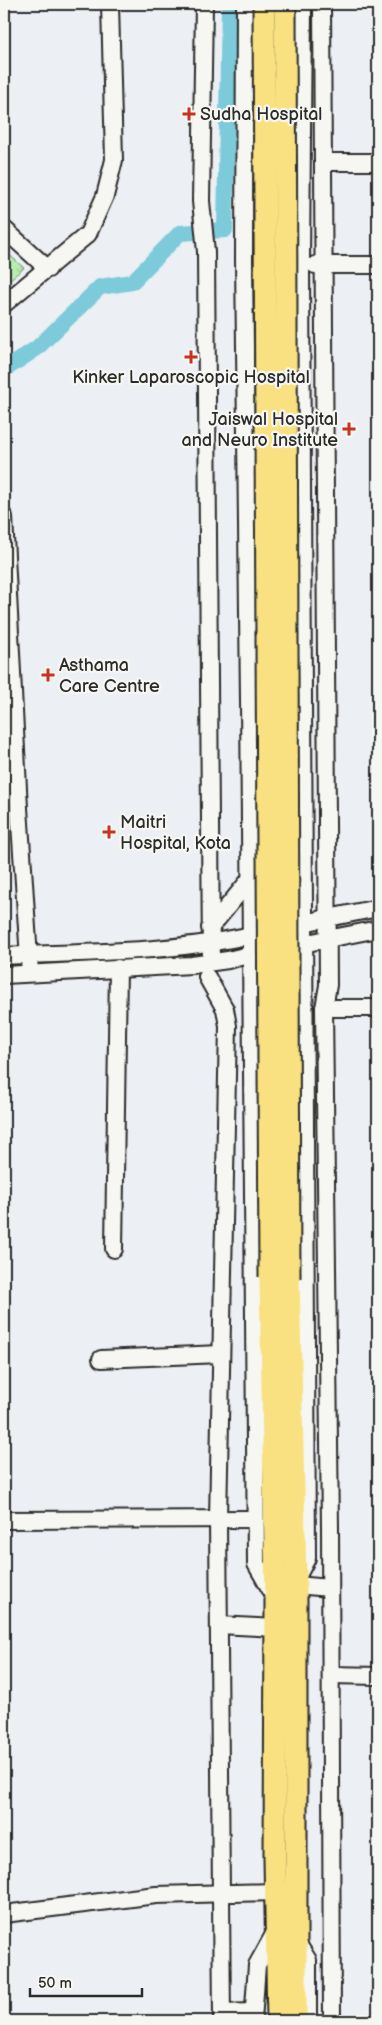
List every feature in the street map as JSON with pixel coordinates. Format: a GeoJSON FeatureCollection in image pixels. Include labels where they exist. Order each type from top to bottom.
{"type":"FeatureCollection","features":[{"type":"Feature","properties":{"kind":"main road"},"geometry":{"type":"LineString","coordinates":[[264,4],[279,1278],[296,1582],[295,1939],[287,1999],[278,2021]]}},
{"type":"Feature","properties":{"kind":"main road"},"geometry":{"type":"LineString","coordinates":[[285,4],[276,1892],[277,1928],[287,1999],[296,2021]]}},
{"type":"Feature","properties":{"kind":"street"},"geometry":{"type":"LineString","coordinates":[[4,304],[88,234],[105,196],[114,160],[110,4]]}},
{"type":"Feature","properties":{"kind":"street"},"geometry":{"type":"LineString","coordinates":[[204,4],[201,202],[206,252],[209,970],[225,1009],[228,1026],[221,1354],[224,1520],[218,1625],[222,2017],[253,2016],[257,1965],[277,1928]]}},
{"type":"Feature","properties":{"kind":"street"},"geometry":{"type":"LineString","coordinates":[[245,4],[244,259],[252,1027],[252,1519],[256,1564],[276,1599]]}},
{"type":"Feature","properties":{"kind":"street"},"geometry":{"type":"LineString","coordinates":[[303,4],[301,265],[307,1558],[296,1582],[330,1588]]}},
{"type":"Feature","properties":{"kind":"street"},"geometry":{"type":"LineString","coordinates":[[322,4],[328,984],[324,1008],[331,1675],[332,2021]]}},
{"type":"Feature","properties":{"kind":"street"},"geometry":{"type":"LineString","coordinates":[[324,162],[378,162]]}},
{"type":"Feature","properties":{"kind":"street"},"geometry":{"type":"LineString","coordinates":[[4,229],[48,269]]}},
{"type":"Feature","properties":{"kind":"street"},"geometry":{"type":"LineString","coordinates":[[301,265],[378,266]]}},
{"type":"Feature","properties":{"kind":"street"},"geometry":{"type":"LineString","coordinates":[[4,517],[11,808],[30,973]]}},
{"type":"Feature","properties":{"kind":"street"},"geometry":{"type":"LineString","coordinates":[[303,867],[327,865]]}},
{"type":"Feature","properties":{"kind":"street"},"geometry":{"type":"LineString","coordinates":[[210,935],[250,878]]}},
{"type":"Feature","properties":{"kind":"street"},"geometry":{"type":"LineString","coordinates":[[4,956],[136,950],[210,935],[251,935],[327,917],[378,908]]}},
{"type":"Feature","properties":{"kind":"street"},"geometry":{"type":"LineString","coordinates":[[209,970],[228,960],[251,953],[378,930]]}},
{"type":"Feature","properties":{"kind":"street"},"geometry":{"type":"LineString","coordinates":[[4,975],[192,965],[209,970],[220,988],[240,1009],[252,1027]]}},
{"type":"Feature","properties":{"kind":"street"},"geometry":{"type":"LineString","coordinates":[[114,1249],[118,968]]}},
{"type":"Feature","properties":{"kind":"street"},"geometry":{"type":"LineString","coordinates":[[324,1008],[378,1008]]}},
{"type":"Feature","properties":{"kind":"street"},"geometry":{"type":"LineString","coordinates":[[101,1359],[221,1354]]}},
{"type":"Feature","properties":{"kind":"street"},"geometry":{"type":"LineString","coordinates":[[4,1520],[252,1519]]}},
{"type":"Feature","properties":{"kind":"street"},"geometry":{"type":"LineString","coordinates":[[218,1625],[276,1628]]}},
{"type":"Feature","properties":{"kind":"street"},"geometry":{"type":"LineString","coordinates":[[331,1675],[378,1676]]}},
{"type":"Feature","properties":{"kind":"street"},"geometry":{"type":"LineString","coordinates":[[4,1914],[156,1895],[220,1895],[276,1892]]}},
{"type":"Feature","properties":{"kind":"street"},"geometry":{"type":"LineString","coordinates":[[295,1939],[308,1960],[308,2021]]}},
{"type":"Feature","properties":{"kind":"green space"},"geometry":{"type":"Polygon","coordinates":[[[4,250],[24,268],[4,284],[4,250]]]}},
{"type":"Feature","properties":{"kind":"waterway"},"geometry":{"type":"LineString","coordinates":[[4,370],[37,348],[100,287],[132,282],[180,233],[225,230],[229,4]]}},
{"type":"Feature","properties":{"kind":"place","name":"Sudha Hospital"},"geometry":{"type":"Point","coordinates":[189,114]}},
{"type":"Feature","properties":{"kind":"place","name":"Kinker Laparoscopic Hospital"},"geometry":{"type":"Point","coordinates":[191,357]}},
{"type":"Feature","properties":{"kind":"place","name":"Jaiswal Hospital and Neuro Institute"},"geometry":{"type":"Point","coordinates":[349,429]}},
{"type":"Feature","properties":{"kind":"place","name":"Asthama Care Centre"},"geometry":{"type":"Point","coordinates":[48,675]}},
{"type":"Feature","properties":{"kind":"place","name":"Maitri Hospital, Kota"},"geometry":{"type":"Point","coordinates":[109,832]}}]}
